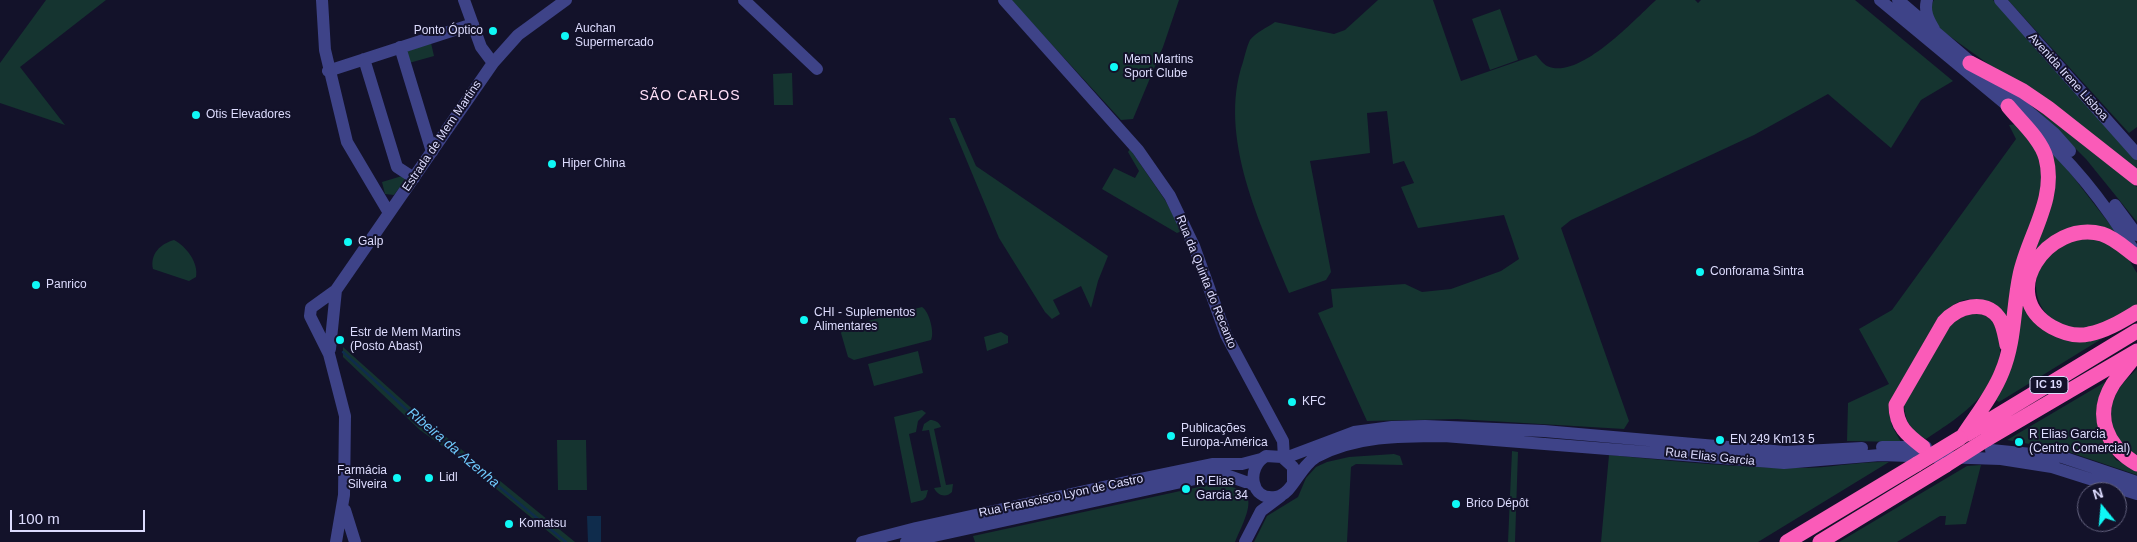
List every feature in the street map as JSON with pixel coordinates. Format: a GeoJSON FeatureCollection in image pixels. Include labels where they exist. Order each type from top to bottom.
{"type":"FeatureCollection","features":[{"type":"Feature","properties":{"kind":"highway"},"geometry":{"type":"LineString","coordinates":[[1970,63],[2023,91],[2048,108],[2137,178]]}},
{"type":"Feature","properties":{"kind":"highway"},"geometry":{"type":"LineString","coordinates":[[1961,437],[1996,385],[2009,351],[2021,269],[2046,202],[2048,179],[2043,151],[2008,106]]}},
{"type":"Feature","properties":{"kind":"highway"},"geometry":{"type":"LineString","coordinates":[[2137,257],[2103,234],[2077,233],[2055,242],[2043,252],[2033,266],[2028,279],[2030,302],[2037,315],[2050,326],[2068,334],[2078,335],[2099,332],[2137,312]]}},
{"type":"Feature","properties":{"kind":"highway"},"geometry":{"type":"LineString","coordinates":[[1923,447],[1901,428],[1897,420],[1896,405],[1949,316],[1971,306],[1992,312],[2002,325],[2009,351]]}},
{"type":"Feature","properties":{"kind":"highway","name":"IC 19"},"geometry":{"type":"LineString","coordinates":[[1787,542],[2137,332]]}},
{"type":"Feature","properties":{"kind":"highway"},"geometry":{"type":"LineString","coordinates":[[2137,352],[2110,390],[2105,405],[2104,417],[2105,426],[2112,444],[2137,464]]}},
{"type":"Feature","properties":{"kind":"highway","name":"IC 19"},"geometry":{"type":"LineString","coordinates":[[1820,542],[1987,439],[2137,352]]}},
{"type":"Feature","properties":{"kind":"street"},"geometry":{"type":"LineString","coordinates":[[322,0],[322,30],[328,70],[347,142],[389,213]]}},
{"type":"Feature","properties":{"kind":"street","name":"Estrada de Mem Martins"},"geometry":{"type":"LineString","coordinates":[[355,542],[348,524],[344,495],[345,416],[329,354],[315,324],[311,320],[310,312],[315,304],[336,290],[493,62],[518,35],[566,0]]}},
{"type":"Feature","properties":{"kind":"street"},"geometry":{"type":"LineString","coordinates":[[744,0],[817,69]]}},
{"type":"Feature","properties":{"kind":"street","name":"Rua da Quinta do Recanto"},"geometry":{"type":"LineString","coordinates":[[1004,0],[1138,150],[1165,188],[1194,246],[1226,335],[1282,438]]}},
{"type":"Feature","properties":{"kind":"street"},"geometry":{"type":"LineString","coordinates":[[1880,0],[2055,147],[2096,193],[2137,257]]}},
{"type":"Feature","properties":{"kind":"street"},"geometry":{"type":"LineString","coordinates":[[1898,0],[2054,133],[2088,171],[2137,235]]}},
{"type":"Feature","properties":{"kind":"street"},"geometry":{"type":"LineString","coordinates":[[1927,0],[1925,7],[1927,19],[1938,35]]}},
{"type":"Feature","properties":{"kind":"street","name":"Avenida Irene Lisboa"},"geometry":{"type":"LineString","coordinates":[[2000,0],[2137,154]]}},
{"type":"Feature","properties":{"kind":"street"},"geometry":{"type":"LineString","coordinates":[[468,1],[481,47],[493,62]]}},
{"type":"Feature","properties":{"kind":"street"},"geometry":{"type":"LineString","coordinates":[[328,70],[473,24]]}},
{"type":"Feature","properties":{"kind":"street"},"geometry":{"type":"LineString","coordinates":[[400,47],[432,152]]}},
{"type":"Feature","properties":{"kind":"street"},"geometry":{"type":"LineString","coordinates":[[364,59],[397,166],[414,178]]}},
{"type":"Feature","properties":{"kind":"street","name":"Estrada de Mem Martins"},"geometry":{"type":"LineString","coordinates":[[329,354],[336,290]]}},
{"type":"Feature","properties":{"kind":"street"},"geometry":{"type":"LineString","coordinates":[[315,324],[325,326],[334,317],[330,304],[319,302]]}},
{"type":"Feature","properties":{"kind":"street","name":"Rua Elias Garcia"},"geometry":{"type":"LineString","coordinates":[[1275,457],[1312,448],[1354,432],[1408,426],[1544,431],[1785,452],[1880,447],[2003,450],[2062,457],[2137,482]]}},
{"type":"Feature","properties":{"kind":"street","name":"Rua Elias Garcia"},"geometry":{"type":"LineString","coordinates":[[1293,482],[1302,468],[1316,457],[1350,444],[1394,436],[1506,440],[1759,462],[1812,462],[1889,455],[2001,459],[2052,467],[2137,494]]}},
{"type":"Feature","properties":{"kind":"street"},"geometry":{"type":"LineString","coordinates":[[1244,542],[1255,520],[1259,502],[1252,473],[1275,457],[1282,438],[1298,450],[1312,448]]}},
{"type":"Feature","properties":{"kind":"street"},"geometry":{"type":"LineString","coordinates":[[1255,520],[1293,482],[1292,467],[1275,457]]}},
{"type":"Feature","properties":{"kind":"street","name":"Rua Franscisco Lyon de Castro"},"geometry":{"type":"LineString","coordinates":[[862,542],[916,528],[1212,464],[1242,464],[1275,457]]}},
{"type":"Feature","properties":{"kind":"street"},"geometry":{"type":"LineString","coordinates":[[2052,467],[2062,457]]}},
{"type":"Feature","properties":{"kind":"street","name":"Rua Franscisco Lyon de Castro"},"geometry":{"type":"LineString","coordinates":[[906,542],[1209,476],[1234,477],[1255,486]]}},
{"type":"Feature","properties":{"kind":"street"},"geometry":{"type":"LineString","coordinates":[[1255,486],[1266,496],[1283,494]]}},
{"type":"Feature","properties":{"kind":"street","name":"Estrada de Mem Martins"},"geometry":{"type":"LineString","coordinates":[[336,542],[344,495]]}},
{"type":"Feature","properties":{"kind":"green space"},"geometry":{"type":"Polygon","coordinates":[[[46,0],[106,0],[20,67],[65,125],[0,103],[0,63],[46,0]]]}},
{"type":"Feature","properties":{"kind":"green space","name":"Mem Martins Sport Clube"},"geometry":{"type":"Polygon","coordinates":[[[1011,0],[1179,0],[1163,47],[1133,119],[1121,120],[1011,0]]]}},
{"type":"Feature","properties":{"kind":"green space"},"geometry":{"type":"Polygon","coordinates":[[[1378,0],[1433,0],[1461,81],[1536,55],[1547,66],[1560,68],[1575,65],[1606,46],[1656,0],[1695,0],[1698,3],[1701,0],[1855,0],[1953,81],[1921,100],[1891,148],[1828,94],[1754,135],[1571,220],[1561,228],[1629,421],[1624,429],[1457,419],[1367,421],[1318,313],[1333,307],[1331,289],[1405,284],[1422,292],[1451,289],[1501,271],[1519,259],[1504,215],[1418,228],[1401,187],[1414,183],[1404,161],[1393,164],[1387,111],[1367,113],[1370,153],[1310,161],[1331,272],[1326,280],[1289,293],[1255,210],[1239,150],[1235,120],[1236,91],[1247,48],[1252,37],[1275,22],[1334,34],[1345,30],[1378,0]]]}},
{"type":"Feature","properties":{"kind":"green space"},"geometry":{"type":"Polygon","coordinates":[[[1934,0],[1993,0],[2137,159],[2137,171],[1941,30],[1934,19],[1931,8],[1934,0]]]}},
{"type":"Feature","properties":{"kind":"green space"},"geometry":{"type":"Polygon","coordinates":[[[2008,0],[2137,0],[2137,127],[2129,133],[2008,0]]]}},
{"type":"Feature","properties":{"kind":"green space"},"geometry":{"type":"Polygon","coordinates":[[[1500,9],[1518,60],[1490,70],[1472,19],[1500,9]]]}},
{"type":"Feature","properties":{"kind":"green space"},"geometry":{"type":"Polygon","coordinates":[[[431,43],[434,56],[409,63],[405,52],[431,43]]]}},
{"type":"Feature","properties":{"kind":"green space"},"geometry":{"type":"Polygon","coordinates":[[[792,73],[793,105],[774,105],[773,74],[792,73]]]}},
{"type":"Feature","properties":{"kind":"green space"},"geometry":{"type":"Polygon","coordinates":[[[2034,107],[2067,130],[2137,187],[2137,222],[2086,159],[2034,107]]]}},
{"type":"Feature","properties":{"kind":"green space"},"geometry":{"type":"Polygon","coordinates":[[[949,118],[955,118],[976,166],[1108,256],[1098,281],[1091,308],[1081,286],[1053,300],[1060,314],[1052,319],[1045,312],[999,238],[949,118]]]}},
{"type":"Feature","properties":{"kind":"green space"},"geometry":{"type":"Polygon","coordinates":[[[2016,124],[2036,147],[2044,168],[2041,195],[2008,320],[1992,307],[1977,300],[1969,299],[1953,305],[1943,313],[1889,409],[1892,426],[1901,442],[1847,441],[1848,403],[1889,384],[1859,329],[1892,310],[2016,139],[2009,125],[2016,124]]]}},
{"type":"Feature","properties":{"kind":"green space"},"geometry":{"type":"Polygon","coordinates":[[[1130,149],[1165,200],[1182,231],[1177,233],[1102,189],[1114,168],[1135,178],[1139,171],[1128,152],[1130,149]]]}},
{"type":"Feature","properties":{"kind":"green space"},"geometry":{"type":"Polygon","coordinates":[[[2054,152],[2115,231],[2073,230],[2025,272],[2039,324],[2103,338],[1999,402],[1994,399],[2023,272],[2050,212],[2056,176],[2051,155],[2054,152]]]}},
{"type":"Feature","properties":{"kind":"green space"},"geometry":{"type":"Polygon","coordinates":[[[402,176],[406,179],[394,195],[385,194],[382,182],[402,176]]]}},
{"type":"Feature","properties":{"kind":"green space"},"geometry":{"type":"Polygon","coordinates":[[[2080,238],[2104,240],[2126,255],[2137,273],[2137,306],[2100,325],[2092,328],[2076,329],[2064,326],[2053,320],[2045,312],[2039,302],[2036,291],[2036,279],[2047,257],[2059,248],[2080,238]]]}},
{"type":"Feature","properties":{"kind":"green space"},"geometry":{"type":"Polygon","coordinates":[[[174,240],[187,251],[196,266],[196,277],[189,281],[153,269],[153,259],[157,250],[164,244],[174,240]]]}},
{"type":"Feature","properties":{"kind":"green space"},"geometry":{"type":"Polygon","coordinates":[[[922,307],[925,309],[931,322],[931,340],[854,360],[848,357],[841,333],[844,327],[922,307]]]}},
{"type":"Feature","properties":{"kind":"green space"},"geometry":{"type":"Polygon","coordinates":[[[1973,312],[1988,317],[1995,325],[2000,353],[1997,369],[1990,384],[1980,397],[1953,420],[1926,439],[1916,433],[1910,425],[1904,405],[1947,329],[1953,322],[1973,312]]]}},
{"type":"Feature","properties":{"kind":"green space"},"geometry":{"type":"Polygon","coordinates":[[[1001,332],[1008,336],[1008,343],[987,351],[984,337],[1001,332]]]}},
{"type":"Feature","properties":{"kind":"green space"},"geometry":{"type":"Polygon","coordinates":[[[343,347],[418,414],[575,542],[561,542],[456,456],[420,430],[343,357],[343,347]]]}},
{"type":"Feature","properties":{"kind":"green space"},"geometry":{"type":"Polygon","coordinates":[[[918,351],[923,373],[874,386],[868,364],[918,351]]]}},
{"type":"Feature","properties":{"kind":"green space"},"geometry":{"type":"Polygon","coordinates":[[[2137,369],[2137,458],[2118,443],[2111,412],[2112,404],[2119,389],[2137,369]]]}},
{"type":"Feature","properties":{"kind":"green space"},"geometry":{"type":"Polygon","coordinates":[[[2107,381],[2103,440],[2116,460],[2137,470],[2137,475],[2063,450],[2007,440],[2107,381]]]}},
{"type":"Feature","properties":{"kind":"green space"},"geometry":{"type":"Polygon","coordinates":[[[922,410],[926,413],[918,421],[916,432],[909,434],[921,491],[928,490],[923,500],[911,503],[894,417],[922,410]]]}},
{"type":"Feature","properties":{"kind":"green space"},"geometry":{"type":"Polygon","coordinates":[[[934,420],[941,427],[934,429],[946,485],[953,484],[952,492],[947,495],[940,494],[934,488],[941,487],[929,430],[922,431],[924,424],[934,420]]]}},
{"type":"Feature","properties":{"kind":"green space"},"geometry":{"type":"Polygon","coordinates":[[[557,440],[586,440],[587,490],[558,490],[557,440]]]}},
{"type":"Feature","properties":{"kind":"green space"},"geometry":{"type":"Polygon","coordinates":[[[1512,451],[1518,452],[1515,542],[1508,542],[1512,451]]]}},
{"type":"Feature","properties":{"kind":"green space"},"geometry":{"type":"Polygon","coordinates":[[[1394,454],[1400,456],[1403,465],[1356,464],[1351,467],[1347,542],[1254,542],[1267,516],[1298,497],[1306,478],[1316,467],[1327,462],[1349,457],[1394,454]]]}},
{"type":"Feature","properties":{"kind":"green space"},"geometry":{"type":"Polygon","coordinates":[[[1609,455],[1705,464],[1777,468],[1812,468],[1889,462],[1758,542],[1601,542],[1609,455]]]}},
{"type":"Feature","properties":{"kind":"green space"},"geometry":{"type":"Polygon","coordinates":[[[1981,465],[1966,524],[1945,525],[1946,516],[1940,516],[1897,542],[1839,542],[1967,466],[1981,465]]]}},
{"type":"Feature","properties":{"kind":"green space"},"geometry":{"type":"Polygon","coordinates":[[[1208,485],[1237,489],[1245,493],[1248,499],[1246,517],[1235,542],[975,542],[973,536],[1208,485]]]}},
{"type":"Feature","properties":{"kind":"water"},"geometry":{"type":"Polygon","coordinates":[[[587,516],[601,516],[601,542],[588,542],[587,516]]]}},
{"type":"Feature","properties":{"kind":"waterway","name":"Ribeira da Azenha"},"geometry":{"type":"LineString","coordinates":[[343,352],[416,418],[566,542]]}},
{"type":"Feature","properties":{"kind":"place","name":"Ponto Óptico"},"geometry":{"type":"Point","coordinates":[493,31]}},
{"type":"Feature","properties":{"kind":"place","name":"Auchan Supermercado"},"geometry":{"type":"Point","coordinates":[565,36]}},
{"type":"Feature","properties":{"kind":"place","name":"Mem Martins Sport Clube"},"geometry":{"type":"Point","coordinates":[1114,67]}},
{"type":"Feature","properties":{"kind":"place","name":"Otis Elevadores"},"geometry":{"type":"Point","coordinates":[196,115]}},
{"type":"Feature","properties":{"kind":"place","name":"Hiper China"},"geometry":{"type":"Point","coordinates":[552,164]}},
{"type":"Feature","properties":{"kind":"place","name":"Galp"},"geometry":{"type":"Point","coordinates":[348,242]}},
{"type":"Feature","properties":{"kind":"place","name":"Conforama Sintra"},"geometry":{"type":"Point","coordinates":[1700,272]}},
{"type":"Feature","properties":{"kind":"place","name":"Panrico"},"geometry":{"type":"Point","coordinates":[36,285]}},
{"type":"Feature","properties":{"kind":"place","name":"CHI - Suplementos Alimentares"},"geometry":{"type":"Point","coordinates":[804,320]}},
{"type":"Feature","properties":{"kind":"place","name":"Estr de Mem Martins (Posto Abast)"},"geometry":{"type":"Point","coordinates":[340,340]}},
{"type":"Feature","properties":{"kind":"place","name":"KFC"},"geometry":{"type":"Point","coordinates":[1292,402]}},
{"type":"Feature","properties":{"kind":"place","name":"Publicações Europa-América"},"geometry":{"type":"Point","coordinates":[1171,436]}},
{"type":"Feature","properties":{"kind":"place","name":"EN 249 Km13 5"},"geometry":{"type":"Point","coordinates":[1720,440]}},
{"type":"Feature","properties":{"kind":"place","name":"R Elias Garcia (Centro Comercial)"},"geometry":{"type":"Point","coordinates":[2019,442]}},
{"type":"Feature","properties":{"kind":"place","name":"Farmácia Silveira"},"geometry":{"type":"Point","coordinates":[397,478]}},
{"type":"Feature","properties":{"kind":"place","name":"Lidl"},"geometry":{"type":"Point","coordinates":[429,478]}},
{"type":"Feature","properties":{"kind":"place","name":"R Elias Garcia 34"},"geometry":{"type":"Point","coordinates":[1186,489]}},
{"type":"Feature","properties":{"kind":"place","name":"Brico Dépôt"},"geometry":{"type":"Point","coordinates":[1456,504]}},
{"type":"Feature","properties":{"kind":"place","name":"Komatsu"},"geometry":{"type":"Point","coordinates":[509,524]}},
{"type":"Feature","properties":{"kind":"district","name":"SÃO CARLOS"},"geometry":{"type":"Point","coordinates":[690,96]}}]}
